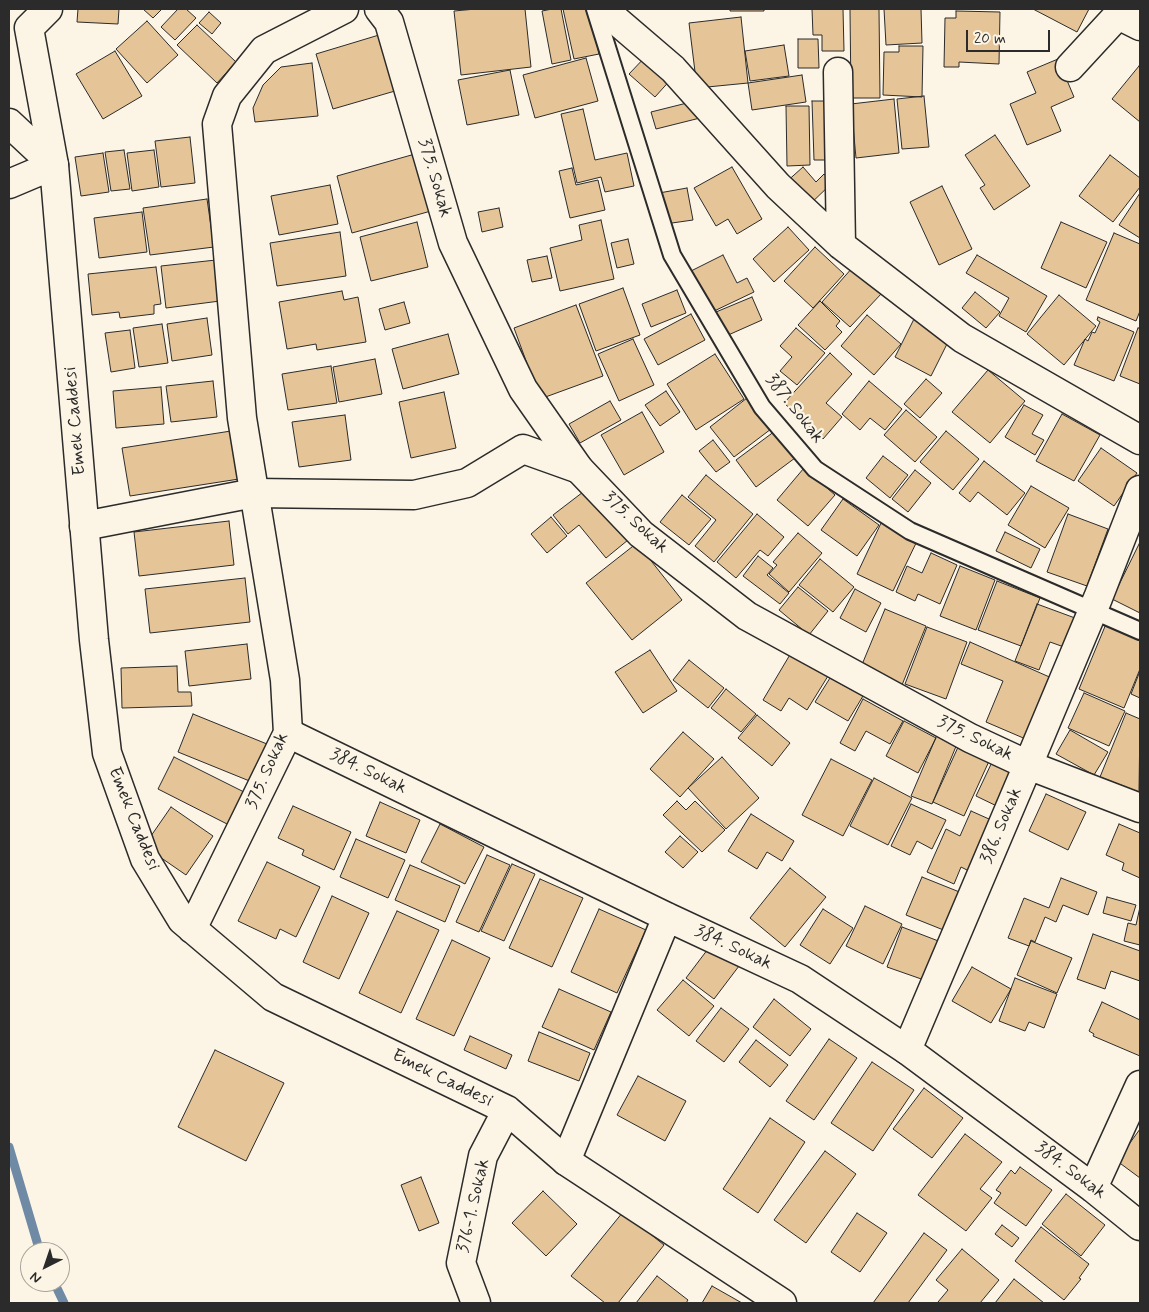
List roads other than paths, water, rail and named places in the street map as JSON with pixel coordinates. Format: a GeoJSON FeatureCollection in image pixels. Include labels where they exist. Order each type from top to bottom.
{"type":"FeatureCollection","features":[{"type":"Feature","properties":{"kind":"street","name":"Emek Caddesi"},"geometry":{"type":"LineString","coordinates":[[48,9],[29,28],[54,165],[94,640],[107,753],[144,859],[182,920],[273,997],[507,1110],[566,1161],[782,1303]]}},
{"type":"Feature","properties":{"kind":"street","name":"375. Sokak"},"geometry":{"type":"LineString","coordinates":[[192,929],[288,733],[285,680],[242,418],[217,124],[227,96],[264,50],[344,9]]}},
{"type":"Feature","properties":{"kind":"street","name":"375. Sokak"},"geometry":{"type":"LineString","coordinates":[[379,9],[389,22],[453,243],[523,389],[580,469],[641,534],[747,616],[970,738],[1028,765],[1140,808]]}},
{"type":"Feature","properties":{"kind":"street"},"geometry":{"type":"LineString","coordinates":[[603,9],[673,70],[778,186],[841,245],[962,338],[1140,440]]}},
{"type":"Feature","properties":{"kind":"street"},"geometry":{"type":"LineString","coordinates":[[1070,67],[1126,17]]}},
{"type":"Feature","properties":{"kind":"street"},"geometry":{"type":"LineString","coordinates":[[838,72],[841,245]]}},
{"type":"Feature","properties":{"kind":"street"},"geometry":{"type":"LineString","coordinates":[[9,123],[54,165],[9,184]]}},
{"type":"Feature","properties":{"kind":"street"},"geometry":{"type":"LineString","coordinates":[[84,526],[254,493],[414,495],[467,483],[523,449],[580,469]]}},
{"type":"Feature","properties":{"kind":"street","name":"386. Sokak"},"geometry":{"type":"LineString","coordinates":[[907,1050],[1028,765],[1140,490]]}},
{"type":"Feature","properties":{"kind":"street","name":"384. Sokak"},"geometry":{"type":"LineString","coordinates":[[288,733],[800,979],[907,1050],[1093,1188],[1140,1226]]}},
{"type":"Feature","properties":{"kind":"street"},"geometry":{"type":"LineString","coordinates":[[566,1161],[667,916]]}},
{"type":"Feature","properties":{"kind":"street"},"geometry":{"type":"LineString","coordinates":[[1093,1188],[1140,1085]]}},
{"type":"Feature","properties":{"kind":"street","name":"376-1. Sokak"},"geometry":{"type":"LineString","coordinates":[[476,1303],[461,1263],[483,1156],[507,1110]]}},
{"type":"Feature","properties":{"kind":"lane","name":"387. Sokak"},"geometry":{"type":"LineString","coordinates":[[595,9],[672,255],[762,407],[815,469],[910,531],[1140,631]]}},
{"type":"Feature","properties":{"kind":"waterway"},"geometry":{"type":"LineString","coordinates":[[9,1147],[37,1242]]}},
{"type":"Feature","properties":{"kind":"waterway"},"geometry":{"type":"LineString","coordinates":[[59,1292],[64,1303]]}}]}
